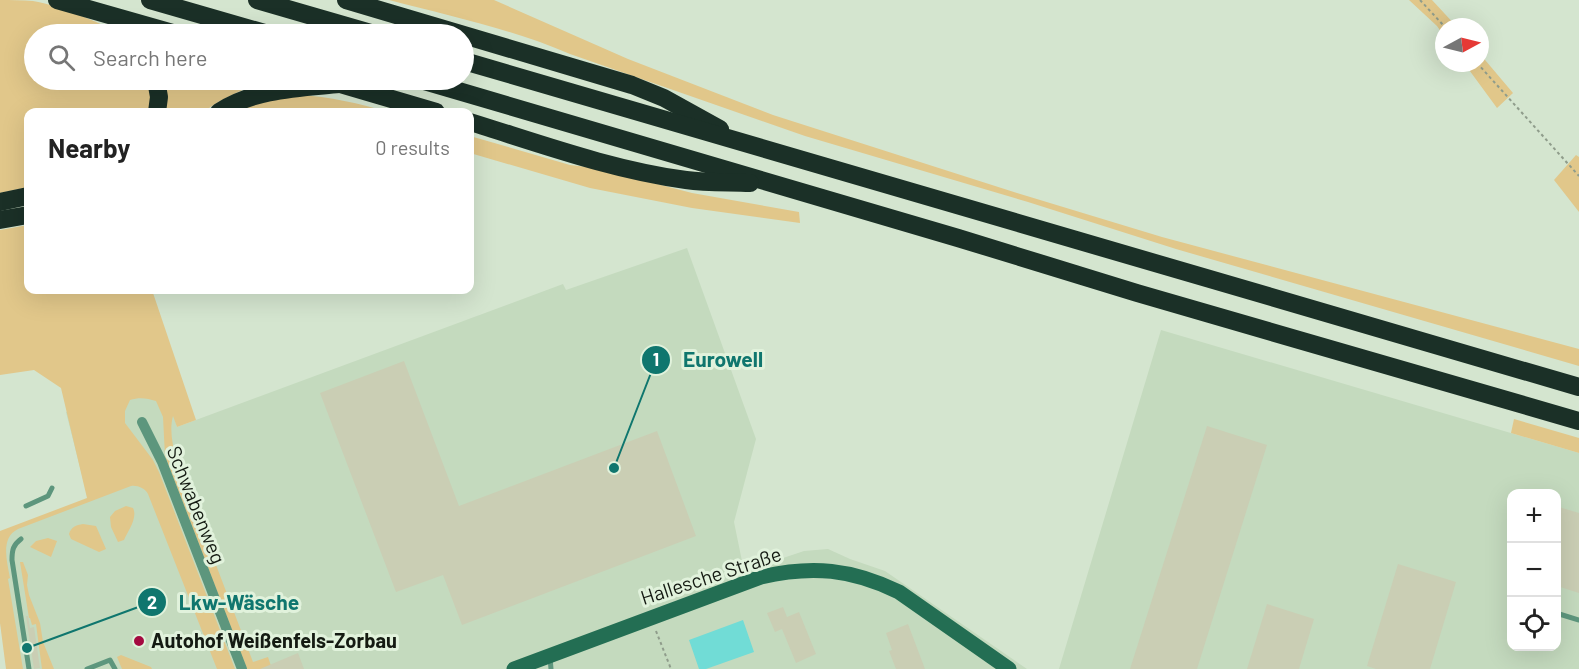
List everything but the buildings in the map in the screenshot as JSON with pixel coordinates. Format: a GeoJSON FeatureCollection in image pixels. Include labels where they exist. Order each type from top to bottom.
{"type":"FeatureCollection","features":[{"type":"Feature","properties":{"kind":"highway"},"geometry":{"type":"LineString","coordinates":[[57,0],[142,24]]}},
{"type":"Feature","properties":{"kind":"highway"},"geometry":{"type":"LineString","coordinates":[[150,0],[233,24]]}},
{"type":"Feature","properties":{"kind":"highway"},"geometry":{"type":"LineString","coordinates":[[257,0],[340,24]]}},
{"type":"Feature","properties":{"kind":"highway"},"geometry":{"type":"LineString","coordinates":[[346,0],[432,24]]}},
{"type":"Feature","properties":{"kind":"highway"},"geometry":{"type":"LineString","coordinates":[[83,7],[112,24]]}},
{"type":"Feature","properties":{"kind":"highway"},"geometry":{"type":"LineString","coordinates":[[474,37],[632,85],[664,98],[750,146]]}},
{"type":"Feature","properties":{"kind":"highway"},"geometry":{"type":"LineString","coordinates":[[474,64],[1579,387]]}},
{"type":"Feature","properties":{"kind":"highway"},"geometry":{"type":"LineString","coordinates":[[158,90],[158,108]]}},
{"type":"Feature","properties":{"kind":"highway"},"geometry":{"type":"LineString","coordinates":[[227,108],[256,95],[285,90]]}},
{"type":"Feature","properties":{"kind":"highway"},"geometry":{"type":"LineString","coordinates":[[360,90],[422,108]]}},
{"type":"Feature","properties":{"kind":"highway"},"geometry":{"type":"LineString","coordinates":[[455,90],[776,183],[1137,293],[1579,421]]}},
{"type":"Feature","properties":{"kind":"highway"},"geometry":{"type":"LineString","coordinates":[[474,123],[600,162],[660,176],[689,181],[776,183]]}},
{"type":"Feature","properties":{"kind":"highway"},"geometry":{"type":"LineString","coordinates":[[0,202],[24,197]]}},
{"type":"Feature","properties":{"kind":"highway"},"geometry":{"type":"LineString","coordinates":[[0,220],[24,216]]}},
{"type":"Feature","properties":{"kind":"street","name":"Schwabenweg"},"geometry":{"type":"LineString","coordinates":[[141,422],[162,462],[242,669]]}},
{"type":"Feature","properties":{"kind":"street","name":"Hallesche Straße"},"geometry":{"type":"LineString","coordinates":[[514,669],[550,662],[651,617],[761,577],[816,570],[839,572],[871,580],[899,592],[1009,669]]}},
{"type":"Feature","properties":{"kind":"lane"},"geometry":{"type":"LineString","coordinates":[[26,506],[48,496],[52,488]]}},
{"type":"Feature","properties":{"kind":"lane"},"geometry":{"type":"LineString","coordinates":[[21,539],[15,544],[12,560],[29,669]]}},
{"type":"Feature","properties":{"kind":"lane"},"geometry":{"type":"LineString","coordinates":[[1561,614],[1579,620]]}},
{"type":"Feature","properties":{"kind":"lane"},"geometry":{"type":"LineString","coordinates":[[87,669],[110,660],[115,669]]}},
{"type":"Feature","properties":{"kind":"path"},"geometry":{"type":"LineString","coordinates":[[1420,0],[1437,18]]}},
{"type":"Feature","properties":{"kind":"path"},"geometry":{"type":"LineString","coordinates":[[1486,72],[1579,176]]}},
{"type":"Feature","properties":{"kind":"path"},"geometry":{"type":"LineString","coordinates":[[651,617],[671,669]]}},
{"type":"Feature","properties":{"kind":"shaded area"},"geometry":{"type":"Polygon","coordinates":[[[0,0],[33,1],[55,6],[100,24],[24,24],[24,90],[150,90],[151,108],[24,108],[24,188],[0,193],[0,0]]]}},
{"type":"Feature","properties":{"kind":"shaded area"},"geometry":{"type":"Polygon","coordinates":[[[389,0],[494,0],[628,59],[773,115],[1162,237],[1579,349],[1579,366],[1176,249],[1028,202],[805,136],[526,37],[389,0]]]}},
{"type":"Feature","properties":{"kind":"shaded area"},"geometry":{"type":"Polygon","coordinates":[[[1409,0],[1432,0],[1449,18],[1435,18],[1435,24],[1409,0]]]}},
{"type":"Feature","properties":{"kind":"shaded area"},"geometry":{"type":"Polygon","coordinates":[[[1489,65],[1513,93],[1497,108],[1471,72],[1489,72],[1489,65]]]}},
{"type":"Feature","properties":{"kind":"shaded area"},"geometry":{"type":"Polygon","coordinates":[[[165,90],[242,90],[209,108],[165,108],[165,90]]]}},
{"type":"Feature","properties":{"kind":"shaded area"},"geometry":{"type":"Polygon","coordinates":[[[298,95],[333,99],[374,108],[244,108],[298,95]]]}},
{"type":"Feature","properties":{"kind":"shaded area"},"geometry":{"type":"Polygon","coordinates":[[[474,137],[570,165],[596,168],[692,193],[799,212],[800,223],[692,208],[590,188],[474,154],[474,137]]]}},
{"type":"Feature","properties":{"kind":"shaded area"},"geometry":{"type":"Polygon","coordinates":[[[1576,155],[1579,157],[1579,212],[1554,180],[1576,155]]]}},
{"type":"Feature","properties":{"kind":"shaded area"},"geometry":{"type":"Polygon","coordinates":[[[24,226],[24,294],[153,294],[196,420],[177,427],[173,416],[171,433],[176,460],[253,662],[268,657],[272,669],[247,669],[165,456],[163,417],[156,401],[140,398],[130,400],[125,411],[125,423],[153,460],[159,472],[235,669],[217,669],[148,494],[143,489],[131,486],[12,533],[6,551],[10,578],[8,579],[23,669],[6,669],[0,623],[0,531],[87,498],[61,388],[34,370],[0,375],[0,230],[24,226]]]}},
{"type":"Feature","properties":{"kind":"shaded area"},"geometry":{"type":"Polygon","coordinates":[[[687,248],[756,439],[734,522],[744,571],[804,551],[828,549],[885,571],[1027,669],[7,669],[0,619],[0,532],[88,499],[66,412],[165,384],[177,427],[563,284],[566,290],[687,248]]]}},
{"type":"Feature","properties":{"kind":"shaded area"},"geometry":{"type":"Polygon","coordinates":[[[1161,330],[1579,453],[1579,669],[1059,669],[1161,330]]]}},
{"type":"Feature","properties":{"kind":"shaded area"},"geometry":{"type":"Polygon","coordinates":[[[1514,419],[1579,438],[1579,453],[1511,433],[1514,419]]]}},
{"type":"Feature","properties":{"kind":"shaded area"},"geometry":{"type":"Polygon","coordinates":[[[126,506],[133,508],[133,520],[124,540],[118,542],[111,527],[110,517],[115,511],[126,506]]]}},
{"type":"Feature","properties":{"kind":"shaded area"},"geometry":{"type":"Polygon","coordinates":[[[83,524],[96,526],[106,549],[99,552],[71,539],[69,534],[71,530],[83,524]]]}},
{"type":"Feature","properties":{"kind":"shaded area"},"geometry":{"type":"Polygon","coordinates":[[[48,538],[57,541],[51,557],[30,547],[36,541],[48,538]]]}},
{"type":"Feature","properties":{"kind":"shaded area"},"geometry":{"type":"Polygon","coordinates":[[[20,562],[23,562],[28,575],[29,595],[54,669],[42,669],[36,624],[32,625],[29,618],[20,562]]]}},
{"type":"Feature","properties":{"kind":"shaded area"},"geometry":{"type":"Polygon","coordinates":[[[121,655],[152,669],[122,669],[117,657],[121,655]]]}},
{"type":"Feature","properties":{"kind":"water"},"geometry":{"type":"Polygon","coordinates":[[[743,620],[754,652],[706,669],[699,669],[689,640],[743,620]]]}},
{"type":"Feature","properties":{"kind":"place","name":"Eurowell"},"geometry":{"type":"Point","coordinates":[614,468]}},
{"type":"Feature","properties":{"kind":"place","name":"Autohof Weißenfels-Zorbau"},"geometry":{"type":"Point","coordinates":[139,641]}},
{"type":"Feature","properties":{"kind":"place","name":"Lkw-Wäsche"},"geometry":{"type":"Point","coordinates":[27,648]}}]}
